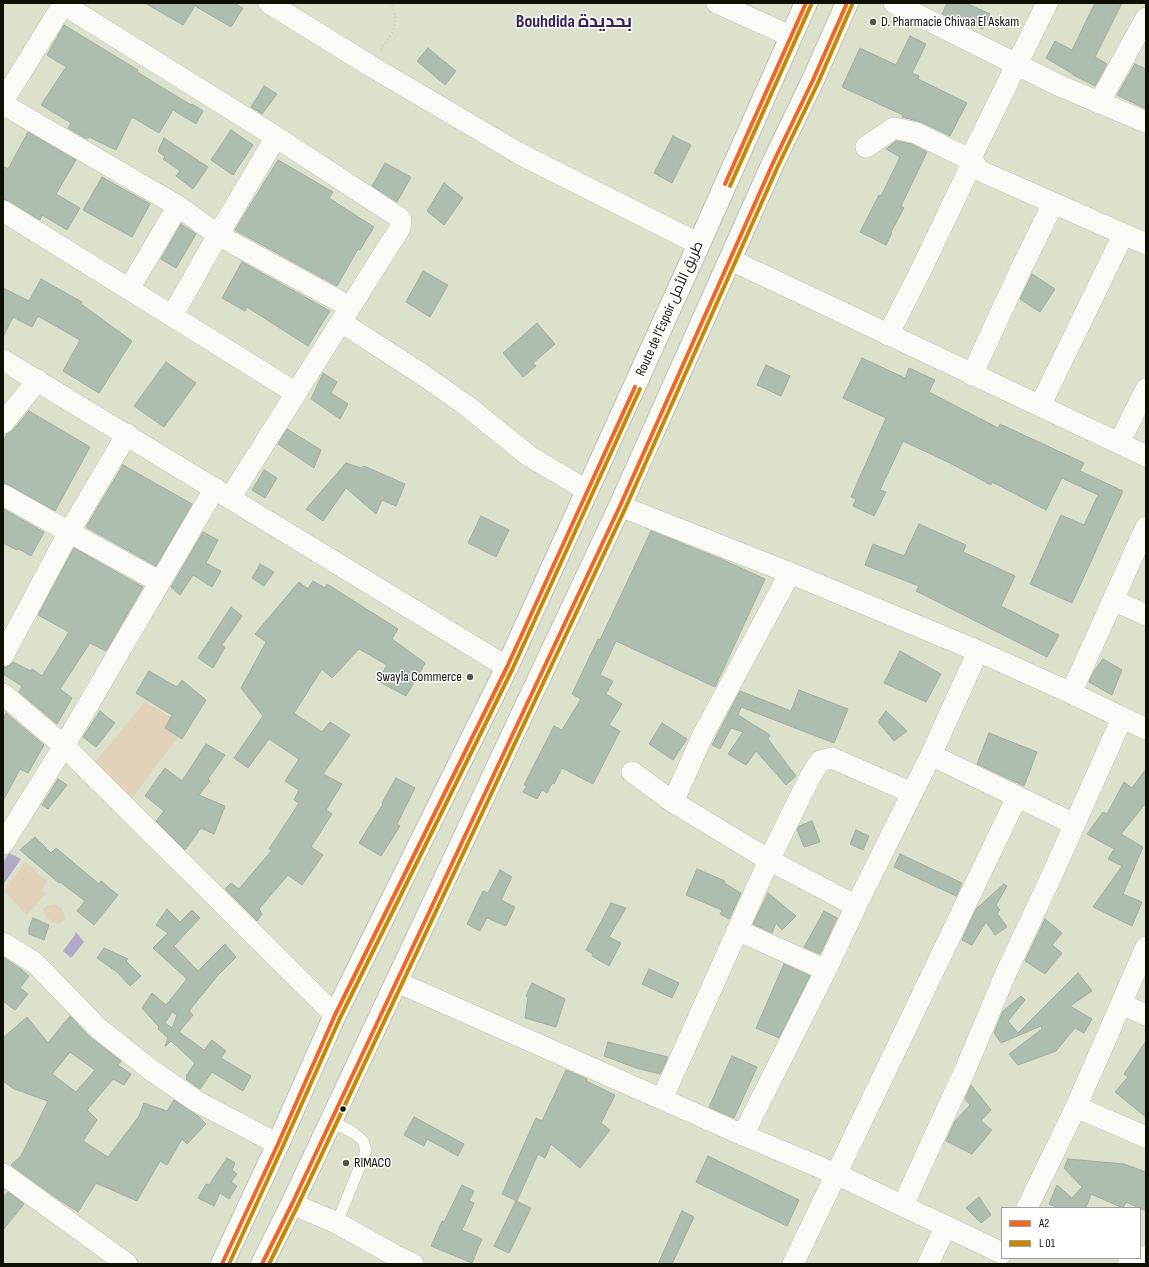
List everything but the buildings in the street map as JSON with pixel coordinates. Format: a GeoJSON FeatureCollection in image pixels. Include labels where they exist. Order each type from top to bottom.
{"type":"FeatureCollection","features":[{"type":"Feature","properties":{"kind":"highway","name":"Route de l’Espoir طريق الأمل"},"geometry":{"type":"LineString","coordinates":[[222,1264],[278,1144],[335,1015],[507,667],[588,491],[806,3]]}},
{"type":"Feature","properties":{"kind":"highway"},"geometry":{"type":"LineString","coordinates":[[262,1264],[292,1204],[620,506],[773,163],[813,80],[847,3]]}},
{"type":"Feature","properties":{"kind":"street"},"geometry":{"type":"LineString","coordinates":[[269,3],[369,65],[520,154],[699,244]]}},
{"type":"Feature","properties":{"kind":"street"},"geometry":{"type":"LineString","coordinates":[[717,3],[790,36]]}},
{"type":"Feature","properties":{"kind":"street"},"geometry":{"type":"LineString","coordinates":[[894,3],[1016,65],[1099,103],[1146,122]]}},
{"type":"Feature","properties":{"kind":"street"},"geometry":{"type":"LineString","coordinates":[[888,335],[973,162],[973,153],[1047,3]]}},
{"type":"Feature","properties":{"kind":"street"},"geometry":{"type":"LineString","coordinates":[[3,844],[64,746],[160,582],[222,493],[296,393],[346,314],[400,228],[401,220],[276,137],[63,4],[3,102],[178,206],[218,235],[346,314],[423,375],[467,406],[498,433],[529,456],[588,491]]}},
{"type":"Feature","properties":{"kind":"street"},"geometry":{"type":"LineString","coordinates":[[1099,103],[1146,18]]}},
{"type":"Feature","properties":{"kind":"street"},"geometry":{"type":"LineString","coordinates":[[866,147],[894,128],[916,133],[973,162],[978,169],[985,173],[1123,236],[1146,244]]}},
{"type":"Feature","properties":{"kind":"street"},"geometry":{"type":"LineString","coordinates":[[172,316],[276,137]]}},
{"type":"Feature","properties":{"kind":"street"},"geometry":{"type":"LineString","coordinates":[[972,375],[1012,287],[1053,204]]}},
{"type":"Feature","properties":{"kind":"street"},"geometry":{"type":"LineString","coordinates":[[129,289],[178,206]]}},
{"type":"Feature","properties":{"kind":"street"},"geometry":{"type":"LineString","coordinates":[[3,211],[296,393]]}},
{"type":"Feature","properties":{"kind":"street"},"geometry":{"type":"LineString","coordinates":[[1040,406],[1123,236]]}},
{"type":"Feature","properties":{"kind":"street"},"geometry":{"type":"LineString","coordinates":[[731,260],[1146,456]]}},
{"type":"Feature","properties":{"kind":"street"},"geometry":{"type":"LineString","coordinates":[[3,360],[127,434],[507,667]]}},
{"type":"Feature","properties":{"kind":"street"},"geometry":{"type":"LineString","coordinates":[[3,423],[38,380]]}},
{"type":"Feature","properties":{"kind":"street"},"geometry":{"type":"LineString","coordinates":[[1119,444],[1146,389]]}},
{"type":"Feature","properties":{"kind":"street"},"geometry":{"type":"LineString","coordinates":[[3,656],[69,532],[127,434]]}},
{"type":"Feature","properties":{"kind":"street"},"geometry":{"type":"LineString","coordinates":[[3,495],[160,582]]}},
{"type":"Feature","properties":{"kind":"street"},"geometry":{"type":"LineString","coordinates":[[620,506],[790,573],[978,651],[1146,729]]}},
{"type":"Feature","properties":{"kind":"street"},"geometry":{"type":"LineString","coordinates":[[1071,693],[1146,527]]}},
{"type":"Feature","properties":{"kind":"street"},"geometry":{"type":"LineString","coordinates":[[673,802],[706,729],[790,573]]}},
{"type":"Feature","properties":{"kind":"street"},"geometry":{"type":"LineString","coordinates":[[1114,600],[1146,616]]}},
{"type":"Feature","properties":{"kind":"street"},"geometry":{"type":"LineString","coordinates":[[743,1135],[826,970],[912,793],[978,651]]}},
{"type":"Feature","properties":{"kind":"street"},"geometry":{"type":"LineString","coordinates":[[3,694],[64,746],[335,1015]]}},
{"type":"Feature","properties":{"kind":"street"},"geometry":{"type":"LineString","coordinates":[[903,1206],[966,1068],[1005,975],[1122,718]]}},
{"type":"Feature","properties":{"kind":"street"},"geometry":{"type":"LineString","coordinates":[[930,755],[1074,824]]}},
{"type":"Feature","properties":{"kind":"street"},"geometry":{"type":"LineString","coordinates":[[662,1099],[769,860],[810,777],[820,761],[832,758],[912,793]]}},
{"type":"Feature","properties":{"kind":"street"},"geometry":{"type":"LineString","coordinates":[[632,772],[673,802],[769,860],[856,906]]}},
{"type":"Feature","properties":{"kind":"street"},"geometry":{"type":"LineString","coordinates":[[793,1264],[1017,797]]}},
{"type":"Feature","properties":{"kind":"street"},"geometry":{"type":"LineString","coordinates":[[737,930],[826,970]]}},
{"type":"Feature","properties":{"kind":"street"},"geometry":{"type":"LineString","coordinates":[[3,943],[34,963],[98,1028],[151,1070],[196,1101],[278,1144]]}},
{"type":"Feature","properties":{"kind":"street"},"geometry":{"type":"LineString","coordinates":[[1027,1207],[1076,1107],[1146,947]]}},
{"type":"Feature","properties":{"kind":"street"},"geometry":{"type":"LineString","coordinates":[[396,982],[743,1135],[836,1174],[1001,1253]]}},
{"type":"Feature","properties":{"kind":"street"},"geometry":{"type":"LineString","coordinates":[[1121,1004],[1146,1015]]}},
{"type":"Feature","properties":{"kind":"street"},"geometry":{"type":"LineString","coordinates":[[1076,1107],[1146,1137]]}},
{"type":"Feature","properties":{"kind":"street"},"geometry":{"type":"LineString","coordinates":[[3,1174],[127,1264]]}},
{"type":"Feature","properties":{"kind":"street"},"geometry":{"type":"LineString","coordinates":[[292,1204],[337,1223],[413,1264]]}},
{"type":"Feature","properties":{"kind":"street"},"geometry":{"type":"LineString","coordinates":[[928,1264],[946,1226]]}},
{"type":"Feature","properties":{"kind":"street"},"geometry":{"type":"LineString","coordinates":[[1128,1264],[1139,1259]]}},
{"type":"Feature","properties":{"kind":"lane"},"geometry":{"type":"LineString","coordinates":[[331,1121],[354,1133],[363,1141],[366,1151],[337,1223]]}},
{"type":"Feature","properties":{"kind":"path"},"geometry":{"type":"LineString","coordinates":[[369,65],[392,33],[396,20],[391,3]]}},
{"type":"Feature","properties":{"kind":"shaded area"},"geometry":{"type":"Polygon","coordinates":[[[145,702],[186,726],[126,806],[88,770],[145,702]]]}},
{"type":"Feature","properties":{"kind":"shaded area"},"geometry":{"type":"Polygon","coordinates":[[[9,853],[21,859],[3,885],[3,863],[9,853]]]}},
{"type":"Feature","properties":{"kind":"shaded area"},"geometry":{"type":"Polygon","coordinates":[[[25,862],[47,881],[42,891],[46,894],[27,915],[4,891],[25,862]]]}},
{"type":"Feature","properties":{"kind":"shaded area"},"geometry":{"type":"Polygon","coordinates":[[[55,904],[62,909],[65,919],[58,925],[47,918],[43,909],[49,905],[55,904]]]}},
{"type":"Feature","properties":{"kind":"shaded area"},"geometry":{"type":"Polygon","coordinates":[[[76,932],[84,942],[71,958],[63,951],[76,932]]]}},
{"type":"Feature","properties":{"kind":"transit line","name":"A2"},"geometry":{"type":"LineString","coordinates":[[725,184],[806,3]]}},
{"type":"Feature","properties":{"kind":"transit line","name":"A2"},"geometry":{"type":"LineString","coordinates":[[262,1264],[292,1204],[620,506],[773,163],[813,80],[847,3]]}},
{"type":"Feature","properties":{"kind":"transit line"},"geometry":{"type":"LineString","coordinates":[[730,186],[811,5]]}},
{"type":"Feature","properties":{"kind":"transit line"},"geometry":{"type":"LineString","coordinates":[[269,1264],[625,509],[778,166],[818,83],[852,5]]}},
{"type":"Feature","properties":{"kind":"transit line","name":"A2"},"geometry":{"type":"LineString","coordinates":[[222,1264],[278,1144],[335,1015],[507,667],[635,387]]}},
{"type":"Feature","properties":{"kind":"transit line"},"geometry":{"type":"LineString","coordinates":[[229,1264],[340,1018],[512,670],[640,389]]}},
{"type":"Feature","properties":{"kind":"place","name":"D. Pharmacie Chivaa El Askam"},"geometry":{"type":"Point","coordinates":[873,22]}},
{"type":"Feature","properties":{"kind":"place","name":"Swayla Commerce"},"geometry":{"type":"Point","coordinates":[470,677]}},
{"type":"Feature","properties":{"kind":"place","name":"RIMACO"},"geometry":{"type":"Point","coordinates":[346,1163]}},
{"type":"Feature","properties":{"kind":"district","name":"Bouhdida بحديدة"},"geometry":{"type":"Point","coordinates":[574,22]}}]}
